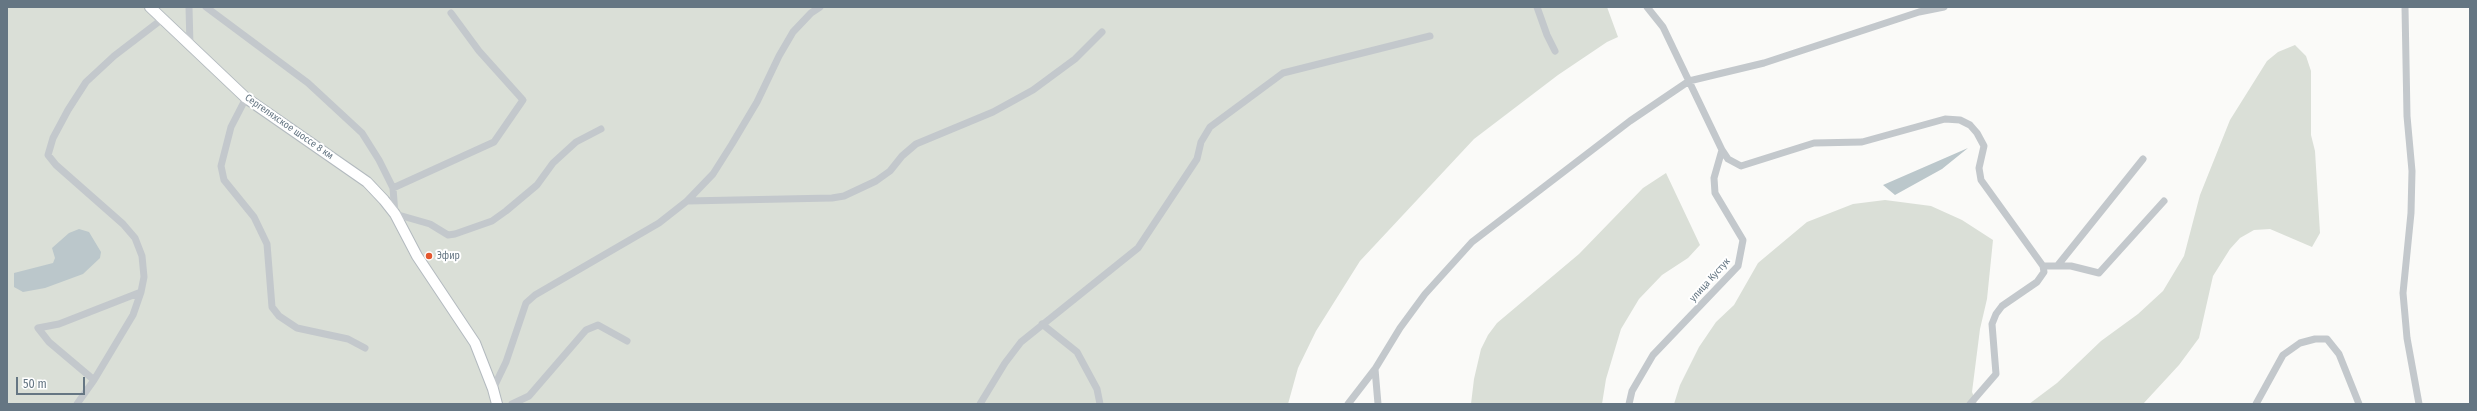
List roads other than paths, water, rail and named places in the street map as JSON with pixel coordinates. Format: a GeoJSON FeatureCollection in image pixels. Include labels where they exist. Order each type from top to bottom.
{"type":"FeatureCollection","features":[{"type":"Feature","properties":{"kind":"main road","name":"Сергеляхское шоссе 8 км"},"geometry":{"type":"LineString","coordinates":[[150,7],[161,20],[246,98],[367,182],[395,214],[417,256],[474,343],[494,389],[497,404]]}},
{"type":"Feature","properties":{"kind":"street"},"geometry":{"type":"LineString","coordinates":[[189,7],[190,46]]}},
{"type":"Feature","properties":{"kind":"street"},"geometry":{"type":"LineString","coordinates":[[206,7],[308,83],[362,133],[379,160],[393,188],[395,214],[430,224],[448,234],[492,221],[537,185],[553,163],[576,142],[601,129]]}},
{"type":"Feature","properties":{"kind":"street"},"geometry":{"type":"LineString","coordinates":[[494,389],[506,362],[526,303],[535,295],[659,223],[687,201],[717,168],[757,102],[779,56],[793,32],[810,10],[820,7]]}},
{"type":"Feature","properties":{"kind":"street"},"geometry":{"type":"LineString","coordinates":[[1537,7],[1547,36],[1555,51]]}},
{"type":"Feature","properties":{"kind":"street"},"geometry":{"type":"LineString","coordinates":[[1647,7],[1662,27],[1722,150],[1728,159],[1741,166],[1814,143],[1862,142],[1945,119],[1960,120],[1977,133],[1984,146],[1980,168],[1981,180],[2044,266],[2042,277],[2002,306],[1996,314],[1992,324],[1996,374],[1970,404]]}},
{"type":"Feature","properties":{"kind":"street"},"geometry":{"type":"LineString","coordinates":[[1348,404],[1375,369],[1400,328],[1425,294],[1472,242],[1630,121],[1689,81],[1764,63],[1919,12],[1944,7]]}},
{"type":"Feature","properties":{"kind":"street"},"geometry":{"type":"LineString","coordinates":[[2404,7],[2407,116],[2412,171],[2411,213],[2403,293],[2407,338],[2419,404]]}},
{"type":"Feature","properties":{"kind":"street"},"geometry":{"type":"LineString","coordinates":[[393,188],[494,142],[523,100],[479,51],[451,13]]}},
{"type":"Feature","properties":{"kind":"street"},"geometry":{"type":"LineString","coordinates":[[77,404],[94,380],[133,315],[141,292],[144,276],[142,256],[135,238],[123,224],[56,166],[48,155],[53,138],[68,110],[86,82],[114,56],[161,20]]}},
{"type":"Feature","properties":{"kind":"street"},"geometry":{"type":"LineString","coordinates":[[687,201],[832,198],[844,196],[876,181],[916,144],[993,112],[1033,90],[1075,59],[1102,32]]}},
{"type":"Feature","properties":{"kind":"street"},"geometry":{"type":"LineString","coordinates":[[980,404],[1021,342],[1138,248],[1197,159],[1201,142],[1210,127],[1283,73],[1430,36]]}},
{"type":"Feature","properties":{"kind":"street"},"geometry":{"type":"LineString","coordinates":[[246,98],[231,127],[221,166],[224,180],[254,217],[267,244],[272,307],[279,316],[297,328],[348,340],[365,348]]}},
{"type":"Feature","properties":{"kind":"street","name":"улица Кустук"},"geometry":{"type":"LineString","coordinates":[[1629,404],[1632,391],[1652,355],[1738,266],[1743,240],[1715,193],[1714,178],[1722,150]]}},
{"type":"Feature","properties":{"kind":"street"},"geometry":{"type":"LineString","coordinates":[[2058,265],[2143,159]]}},
{"type":"Feature","properties":{"kind":"street"},"geometry":{"type":"LineString","coordinates":[[2044,266],[2058,265],[2099,273],[2164,201]]}},
{"type":"Feature","properties":{"kind":"street"},"geometry":{"type":"LineString","coordinates":[[94,380],[49,342],[38,328],[59,324],[141,292]]}},
{"type":"Feature","properties":{"kind":"street"},"geometry":{"type":"LineString","coordinates":[[1042,324],[1077,352],[1097,389],[1100,404]]}},
{"type":"Feature","properties":{"kind":"street"},"geometry":{"type":"LineString","coordinates":[[512,404],[529,396],[586,330],[598,325],[626,341]]}},
{"type":"Feature","properties":{"kind":"street"},"geometry":{"type":"LineString","coordinates":[[2258,404],[2283,355],[2300,343],[2315,339],[2327,339],[2339,354],[2359,404]]}},
{"type":"Feature","properties":{"kind":"street"},"geometry":{"type":"LineString","coordinates":[[1375,369],[1378,404]]}},
{"type":"Feature","properties":{"kind":"place","name":"Эфир"},"geometry":{"type":"Point","coordinates":[429,256]}}]}
